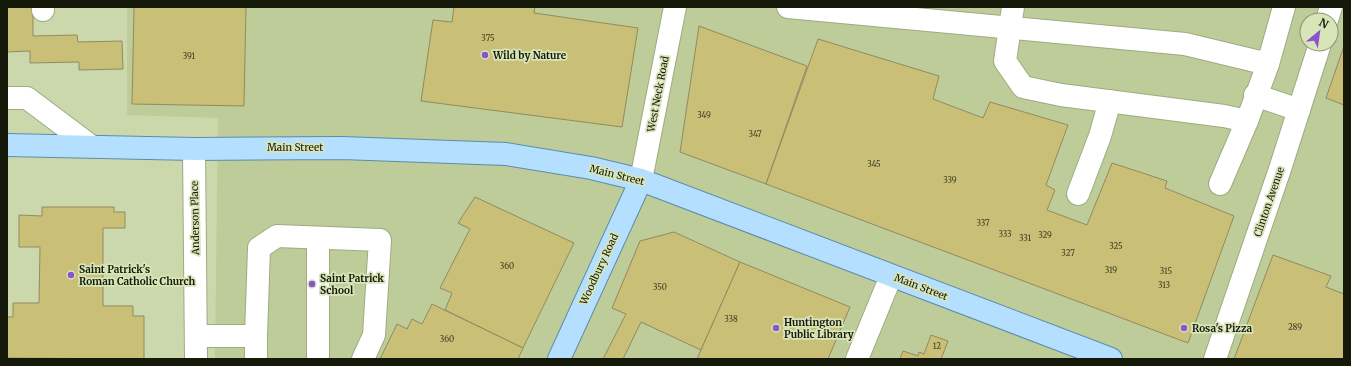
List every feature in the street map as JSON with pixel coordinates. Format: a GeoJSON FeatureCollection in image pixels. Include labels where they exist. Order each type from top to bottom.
{"type":"FeatureCollection","features":[{"type":"Feature","properties":{"kind":"main road","name":"Main Street"},"geometry":{"type":"LineString","coordinates":[[7,145],[194,149],[342,148],[506,154],[591,168],[640,180],[1112,359]]}},
{"type":"Feature","properties":{"kind":"main road","name":"Woodbury Road"},"geometry":{"type":"LineString","coordinates":[[559,359],[640,180]]}},
{"type":"Feature","properties":{"kind":"street","name":"West Neck Road"},"geometry":{"type":"LineString","coordinates":[[640,180],[675,7]]}},
{"type":"Feature","properties":{"kind":"street"},"geometry":{"type":"LineString","coordinates":[[788,7],[1012,17],[1185,44],[1268,64]]}},
{"type":"Feature","properties":{"kind":"street"},"geometry":{"type":"LineString","coordinates":[[1220,184],[1247,121],[1268,64],[1284,7]]}},
{"type":"Feature","properties":{"kind":"street"},"geometry":{"type":"LineString","coordinates":[[1012,17],[1005,61],[1023,87],[1061,95],[1224,116],[1247,121]]}},
{"type":"Feature","properties":{"kind":"street","name":"Clinton Avenue"},"geometry":{"type":"LineString","coordinates":[[1215,359],[1317,52]]}},
{"type":"Feature","properties":{"kind":"street"},"geometry":{"type":"LineString","coordinates":[[1256,94],[1299,110]]}},
{"type":"Feature","properties":{"kind":"street"},"geometry":{"type":"LineString","coordinates":[[7,98],[27,98],[91,146]]}},
{"type":"Feature","properties":{"kind":"street"},"geometry":{"type":"LineString","coordinates":[[1078,194],[1100,136],[1110,101]]}},
{"type":"Feature","properties":{"kind":"street","name":"Anderson Place"},"geometry":{"type":"LineString","coordinates":[[194,149],[196,359]]}},
{"type":"Feature","properties":{"kind":"street"},"geometry":{"type":"LineString","coordinates":[[256,359],[259,248],[277,236],[380,240],[374,335],[363,359]]}},
{"type":"Feature","properties":{"kind":"street"},"geometry":{"type":"LineString","coordinates":[[318,238],[318,359]]}},
{"type":"Feature","properties":{"kind":"street"},"geometry":{"type":"LineString","coordinates":[[857,359],[891,276]]}},
{"type":"Feature","properties":{"kind":"street"},"geometry":{"type":"LineString","coordinates":[[196,336],[256,336]]}},
{"type":"Feature","properties":{"kind":"shaded area"},"geometry":{"type":"Polygon","coordinates":[[[127,7],[1344,7],[1344,359],[215,359],[218,118],[127,115],[127,7]]]}},
{"type":"Feature","properties":{"kind":"building"},"geometry":{"type":"Polygon","coordinates":[[[7,7],[33,7],[33,36],[77,35],[78,42],[122,41],[123,69],[79,70],[79,62],[30,63],[30,51],[7,52],[7,7]]]}},
{"type":"Feature","properties":{"kind":"building"},"geometry":{"type":"Polygon","coordinates":[[[134,7],[246,7],[244,106],[132,104],[134,7]]]}},
{"type":"Feature","properties":{"kind":"building"},"geometry":{"type":"Polygon","coordinates":[[[454,7],[535,7],[534,13],[638,28],[622,127],[421,101],[433,20],[452,22],[454,7]]]}},
{"type":"Feature","properties":{"kind":"building"},"geometry":{"type":"Polygon","coordinates":[[[699,26],[807,66],[766,184],[680,152],[699,26]]]}},
{"type":"Feature","properties":{"kind":"building"},"geometry":{"type":"Polygon","coordinates":[[[818,39],[939,76],[933,99],[983,118],[990,102],[1068,125],[1046,185],[1055,190],[1047,210],[1087,225],[1112,163],[1167,181],[1165,188],[1234,216],[1188,343],[766,184],[818,39]]]}},
{"type":"Feature","properties":{"kind":"building"},"geometry":{"type":"Polygon","coordinates":[[[1344,46],[1344,105],[1326,98],[1344,46]]]}},
{"type":"Feature","properties":{"kind":"building"},"geometry":{"type":"Polygon","coordinates":[[[475,197],[574,243],[523,348],[445,310],[452,293],[440,288],[470,229],[458,223],[475,197]]]}},
{"type":"Feature","properties":{"kind":"building","name":"Saint Patrick's Roman Catholic Church"},"geometry":{"type":"Polygon","coordinates":[[[42,207],[114,207],[114,212],[125,212],[125,228],[103,228],[103,306],[133,306],[133,316],[144,316],[144,359],[7,358],[7,317],[13,317],[13,303],[39,303],[40,247],[19,247],[19,215],[42,216],[42,207]]]}},
{"type":"Feature","properties":{"kind":"building"},"geometry":{"type":"Polygon","coordinates":[[[674,232],[740,262],[701,350],[641,322],[623,359],[603,359],[626,314],[612,308],[640,241],[674,232]]]}},
{"type":"Feature","properties":{"kind":"building"},"geometry":{"type":"Polygon","coordinates":[[[1273,255],[1331,276],[1326,287],[1344,294],[1344,359],[1234,359],[1273,255]]]}},
{"type":"Feature","properties":{"kind":"building","name":"Huntington Public Library"},"geometry":{"type":"Polygon","coordinates":[[[740,262],[850,307],[828,359],[697,359],[740,262]]]}},
{"type":"Feature","properties":{"kind":"building"},"geometry":{"type":"Polygon","coordinates":[[[432,304],[523,348],[518,359],[380,359],[397,324],[407,329],[412,319],[422,324],[432,304]]]}},
{"type":"Feature","properties":{"kind":"building"},"geometry":{"type":"Polygon","coordinates":[[[931,335],[948,341],[941,359],[900,359],[903,351],[918,356],[919,352],[924,354],[931,335]]]}},
{"type":"Feature","properties":{"kind":"place","name":"Wild by Nature"},"geometry":{"type":"Point","coordinates":[485,55]}},
{"type":"Feature","properties":{"kind":"place","name":"Saint Patrick's Roman Catholic Church"},"geometry":{"type":"Point","coordinates":[71,275]}},
{"type":"Feature","properties":{"kind":"place","name":"Saint Patrick School"},"geometry":{"type":"Point","coordinates":[312,284]}},
{"type":"Feature","properties":{"kind":"place","name":"Huntington Public Library"},"geometry":{"type":"Point","coordinates":[776,328]}},
{"type":"Feature","properties":{"kind":"place","name":"Rosa's Pizza"},"geometry":{"type":"Point","coordinates":[1184,328]}}]}
